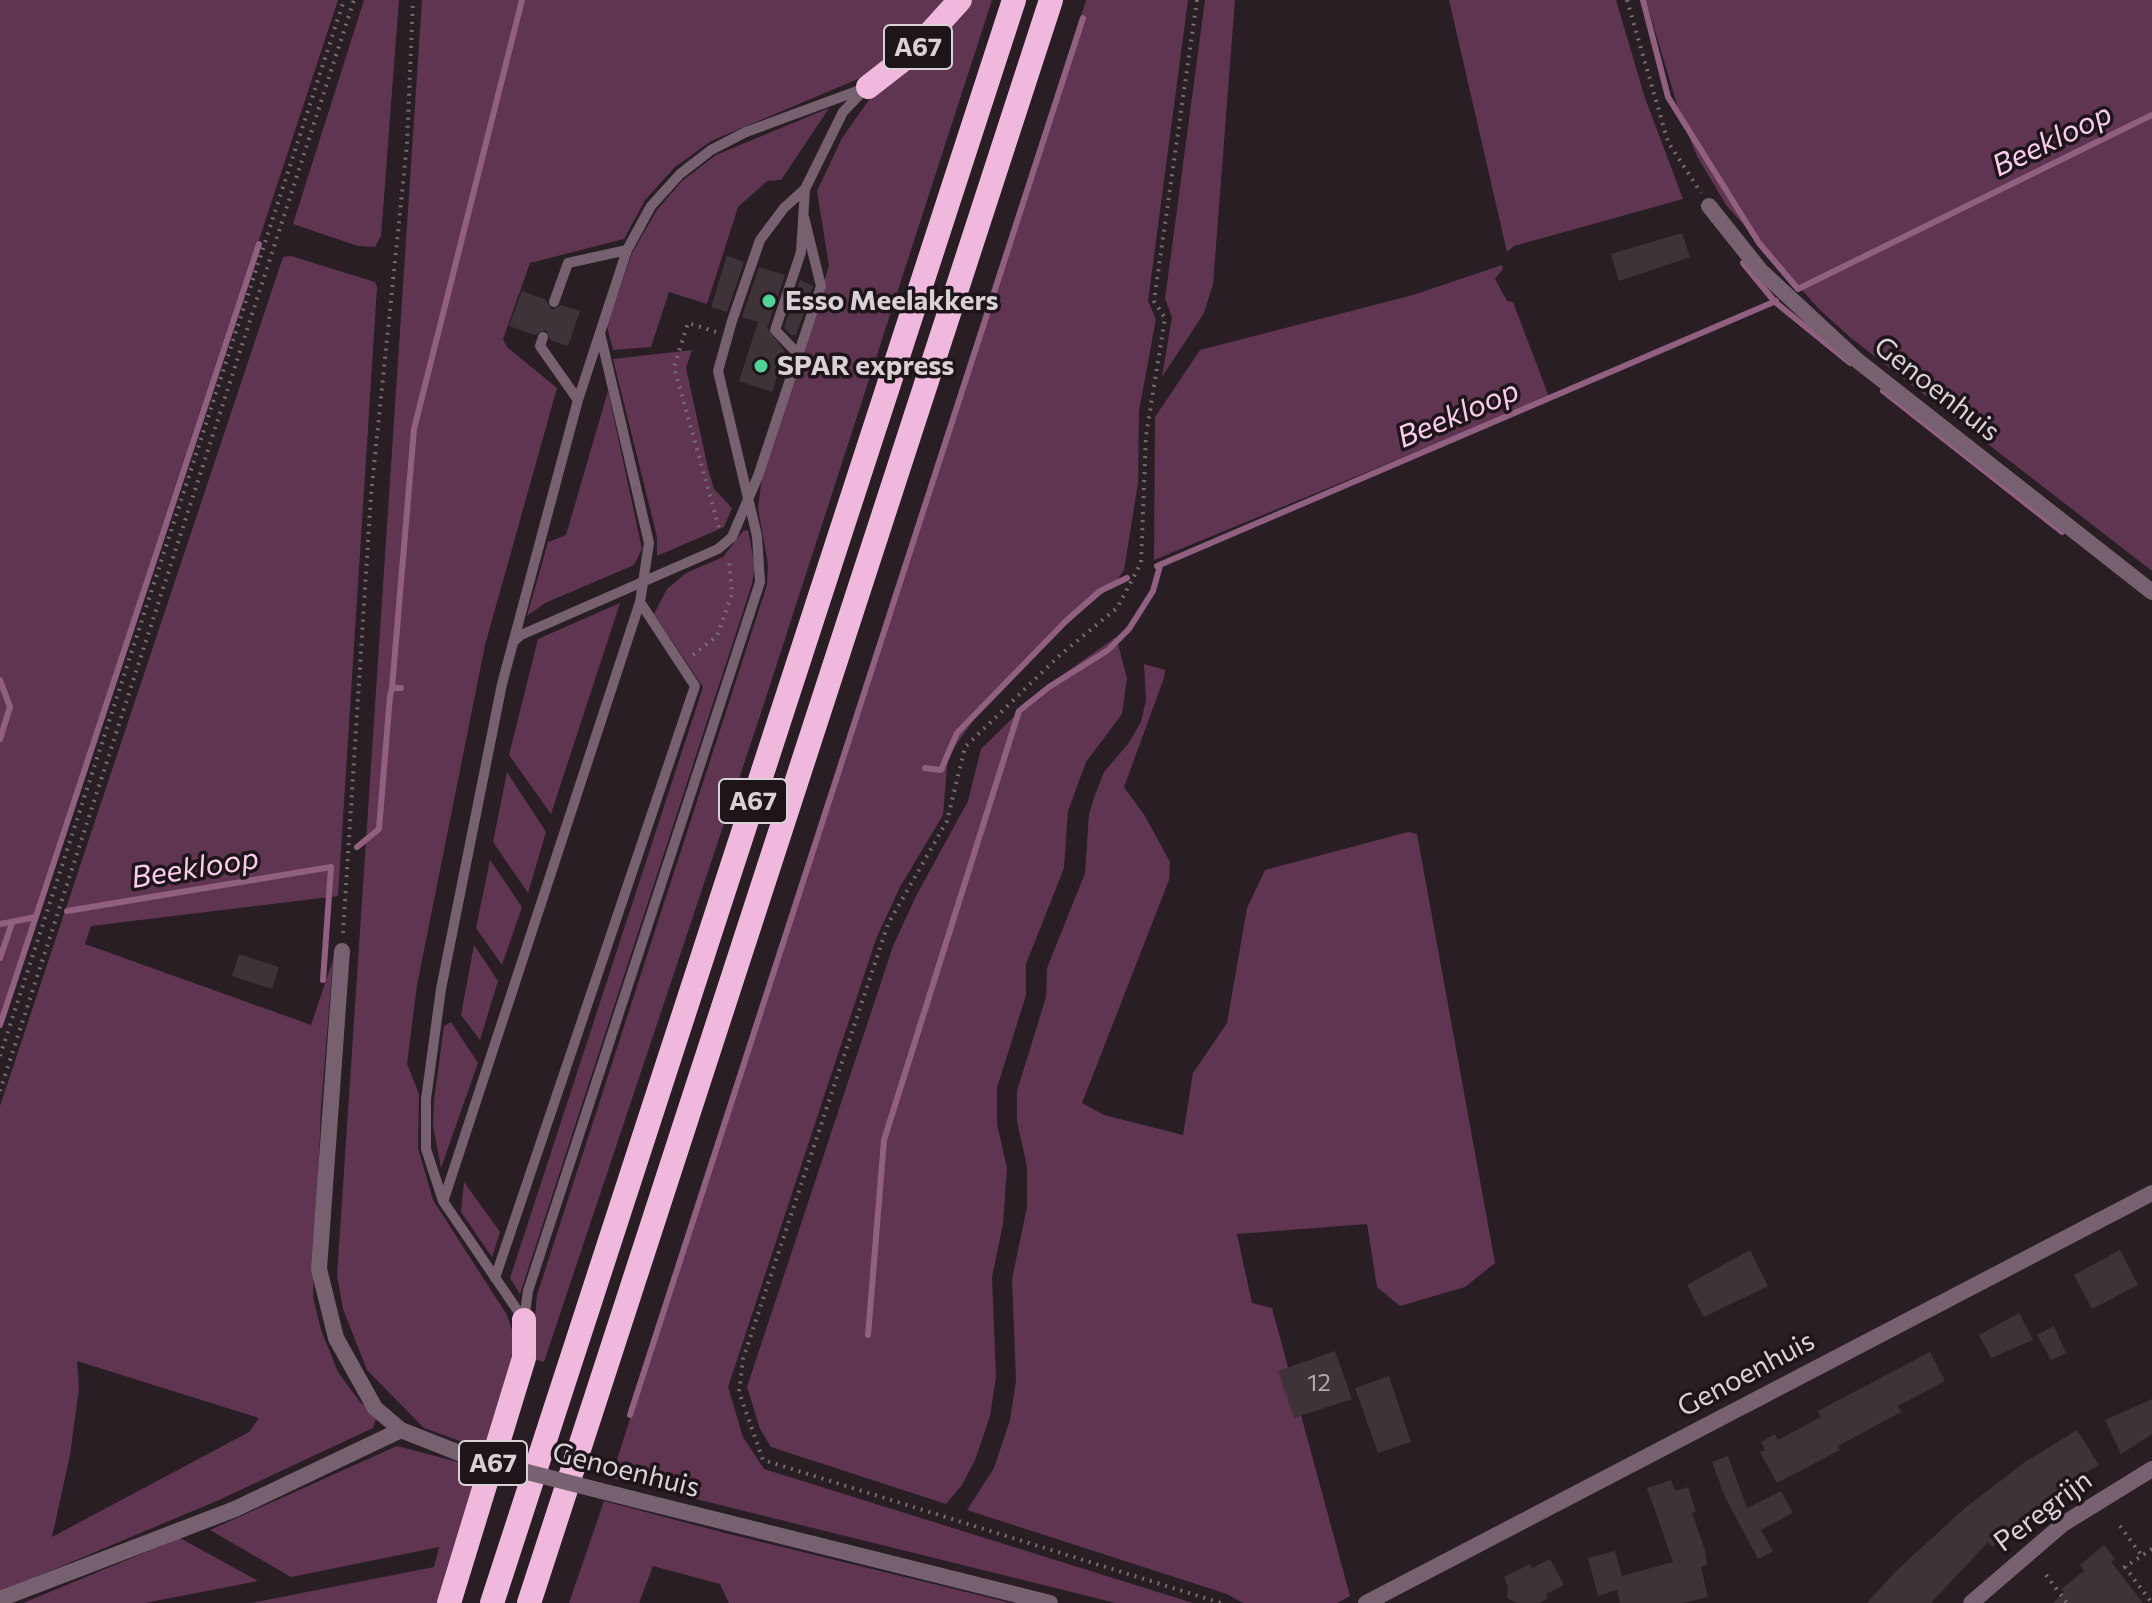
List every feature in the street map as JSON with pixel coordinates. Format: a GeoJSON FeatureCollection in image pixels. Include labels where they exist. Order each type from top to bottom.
{"type":"FeatureCollection","features":[{"type":"Feature","properties":{"kind":"highway","name":"A67"},"geometry":{"type":"LineString","coordinates":[[868,87],[913,52],[960,0]]}},
{"type":"Feature","properties":{"kind":"highway","name":"A67"},"geometry":{"type":"LineString","coordinates":[[492,1603],[1014,0]]}},
{"type":"Feature","properties":{"kind":"highway","name":"A67"},"geometry":{"type":"LineString","coordinates":[[529,1603],[1051,0]]}},
{"type":"Feature","properties":{"kind":"highway","name":"A67"},"geometry":{"type":"LineString","coordinates":[[449,1603],[524,1358],[524,1320]]}},
{"type":"Feature","properties":{"kind":"street","name":"Genoenhuis"},"geometry":{"type":"LineString","coordinates":[[1709,206],[1760,270],[1858,361],[2152,592]]}},
{"type":"Feature","properties":{"kind":"street","name":"Genoenhuis"},"geometry":{"type":"LineString","coordinates":[[342,951],[319,1269],[336,1338],[375,1408],[401,1430],[472,1458],[1050,1603]]}},
{"type":"Feature","properties":{"kind":"street","name":"Genoenhuis"},"geometry":{"type":"LineString","coordinates":[[1366,1603],[2152,1193]]}},
{"type":"Feature","properties":{"kind":"street"},"geometry":{"type":"LineString","coordinates":[[0,1599],[235,1509],[401,1430]]}},
{"type":"Feature","properties":{"kind":"street","name":"Peregrijn"},"geometry":{"type":"LineString","coordinates":[[1971,1603],[2063,1524],[2152,1469]]}},
{"type":"Feature","properties":{"kind":"lane","name":"A67"},"geometry":{"type":"LineString","coordinates":[[524,1320],[528,1291],[760,582],[757,536],[747,505],[718,371],[760,240],[784,208],[805,189],[843,112],[868,87]]}},
{"type":"Feature","properties":{"kind":"lane","name":"A67"},"geometry":{"type":"LineString","coordinates":[[524,1320],[443,1201],[426,1149],[426,1099],[441,989],[511,643],[578,400],[627,250],[651,206],[680,174],[711,150],[788,115],[868,87]]}},
{"type":"Feature","properties":{"kind":"lane","name":"A67"},"geometry":{"type":"LineString","coordinates":[[798,354],[775,330],[801,252],[805,189]]}},
{"type":"Feature","properties":{"kind":"lane","name":"A67"},"geometry":{"type":"LineString","coordinates":[[725,544],[740,524],[821,286],[804,217]]}},
{"type":"Feature","properties":{"kind":"lane"},"geometry":{"type":"LineString","coordinates":[[554,302],[568,263],[627,250]]}},
{"type":"Feature","properties":{"kind":"lane"},"geometry":{"type":"LineString","coordinates":[[443,1201],[640,602],[649,543],[599,331]]}},
{"type":"Feature","properties":{"kind":"lane"},"geometry":{"type":"LineString","coordinates":[[543,337],[540,346],[578,400]]}},
{"type":"Feature","properties":{"kind":"lane"},"geometry":{"type":"LineString","coordinates":[[511,643],[521,635],[725,544]]}},
{"type":"Feature","properties":{"kind":"lane"},"geometry":{"type":"LineString","coordinates":[[495,1278],[695,686],[640,602]]}},
{"type":"Feature","properties":{"kind":"path"},"geometry":{"type":"LineString","coordinates":[[0,1056],[344,0]]}},
{"type":"Feature","properties":{"kind":"path"},"geometry":{"type":"LineString","coordinates":[[0,1091],[354,0]]}},
{"type":"Feature","properties":{"kind":"path"},"geometry":{"type":"LineString","coordinates":[[342,951],[371,495],[407,144],[413,0]]}},
{"type":"Feature","properties":{"kind":"path"},"geometry":{"type":"LineString","coordinates":[[1197,0],[1154,301],[1165,318],[1146,436],[1141,563],[1117,608],[1059,656],[965,747],[947,821],[888,924],[743,1359],[739,1392],[763,1460],[1221,1603]]}},
{"type":"Feature","properties":{"kind":"path"},"geometry":{"type":"LineString","coordinates":[[1627,0],[1668,142],[1709,206]]}},
{"type":"Feature","properties":{"kind":"path"},"geometry":{"type":"LineString","coordinates":[[682,664],[717,636],[727,608],[732,580],[725,544],[674,367],[688,323],[730,336]]}},
{"type":"Feature","properties":{"kind":"path"},"geometry":{"type":"LineString","coordinates":[[2120,1526],[2142,1556]]}},
{"type":"Feature","properties":{"kind":"path"},"geometry":{"type":"LineString","coordinates":[[2152,1549],[2125,1567],[2152,1603]]}},
{"type":"Feature","properties":{"kind":"path"},"geometry":{"type":"LineString","coordinates":[[2046,1575],[2067,1603]]}},
{"type":"Feature","properties":{"kind":"shaded area"},"geometry":{"type":"Polygon","coordinates":[[[0,0],[338,0],[0,1027],[0,0]]]}},
{"type":"Feature","properties":{"kind":"shaded area"},"geometry":{"type":"Polygon","coordinates":[[[364,0],[399,0],[381,236],[375,247],[358,246],[293,224],[364,0]]]}},
{"type":"Feature","properties":{"kind":"shaded area"},"geometry":{"type":"Polygon","coordinates":[[[422,0],[952,0],[910,45],[858,79],[711,141],[675,167],[645,200],[624,239],[530,263],[503,339],[507,347],[557,388],[485,645],[417,985],[407,1064],[419,1094],[418,1148],[433,1200],[507,1315],[514,1336],[513,1360],[488,1451],[424,1428],[367,1370],[343,1309],[337,1276],[422,0]]]}},
{"type":"Feature","properties":{"kind":"shaded area"},"geometry":{"type":"Polygon","coordinates":[[[969,0],[992,0],[759,719],[544,1362],[531,1358],[537,1295],[767,585],[768,564],[758,508],[762,477],[829,266],[817,191],[842,138],[876,90],[969,0]]]}},
{"type":"Feature","properties":{"kind":"shaded area"},"geometry":{"type":"Polygon","coordinates":[[[1086,0],[1188,0],[1148,301],[1156,319],[1139,411],[1138,483],[1124,570],[1115,583],[1037,649],[982,708],[948,756],[943,815],[900,887],[876,939],[728,1387],[743,1437],[764,1469],[1193,1603],[1116,1603],[611,1478],[1086,0]]]}},
{"type":"Feature","properties":{"kind":"shaded area"},"geometry":{"type":"Polygon","coordinates":[[[1205,0],[1235,0],[1213,284],[1204,313],[1162,377],[1172,317],[1165,299],[1205,0]]]}},
{"type":"Feature","properties":{"kind":"shaded area"},"geometry":{"type":"Polygon","coordinates":[[[1449,0],[1616,0],[1645,98],[1683,199],[1514,246],[1507,252],[1449,0]]]}},
{"type":"Feature","properties":{"kind":"shaded area"},"geometry":{"type":"Polygon","coordinates":[[[1646,0],[2152,0],[2152,571],[1851,338],[1819,309],[1726,205],[1697,156],[1680,115],[1646,0]]]}},
{"type":"Feature","properties":{"kind":"shaded area"},"geometry":{"type":"Polygon","coordinates":[[[829,108],[781,180],[767,181],[738,207],[707,304],[669,292],[651,347],[613,350],[607,326],[632,253],[657,210],[682,181],[716,155],[829,108]]]}},
{"type":"Feature","properties":{"kind":"shaded area"},"geometry":{"type":"Polygon","coordinates":[[[291,256],[375,282],[377,287],[338,896],[91,926],[85,944],[311,1025],[333,960],[321,1108],[313,1297],[321,1330],[338,1372],[360,1402],[377,1416],[373,1428],[219,1500],[0,1592],[0,1106],[283,257],[291,256]],[[77,1361],[79,1388],[70,1455],[52,1537],[249,1432],[259,1418],[77,1361]]]}},
{"type":"Feature","properties":{"kind":"shaded area"},"geometry":{"type":"Polygon","coordinates":[[[1502,265],[1503,269],[1495,279],[1507,301],[1513,302],[1549,397],[1154,560],[1155,417],[1200,350],[1413,295],[1502,265]]]}},
{"type":"Feature","properties":{"kind":"shaded area"},"geometry":{"type":"Polygon","coordinates":[[[692,350],[686,368],[708,468],[714,489],[732,508],[724,527],[657,556],[657,537],[613,359],[692,350]]]}},
{"type":"Feature","properties":{"kind":"shaded area"},"geometry":{"type":"Polygon","coordinates":[[[608,391],[642,549],[634,565],[545,603],[527,616],[548,542],[566,535],[608,391]]]}},
{"type":"Feature","properties":{"kind":"shaded area"},"geometry":{"type":"Polygon","coordinates":[[[748,530],[755,567],[752,584],[520,1294],[510,1278],[703,687],[654,614],[667,589],[686,573],[723,557],[743,531],[748,530]]]}},
{"type":"Feature","properties":{"kind":"shaded area"},"geometry":{"type":"Polygon","coordinates":[[[620,603],[551,814],[509,755],[538,639],[620,603]]]}},
{"type":"Feature","properties":{"kind":"shaded area"},"geometry":{"type":"Polygon","coordinates":[[[1116,637],[1127,678],[1122,714],[1086,762],[1068,811],[1064,868],[1026,964],[1026,995],[997,1088],[997,1124],[1007,1168],[1003,1224],[992,1277],[996,1377],[990,1416],[975,1460],[962,1485],[946,1504],[771,1447],[760,1429],[747,1387],[893,946],[916,896],[968,801],[981,749],[1041,690],[1116,637]]]}},
{"type":"Feature","properties":{"kind":"shaded area"},"geometry":{"type":"Polygon","coordinates":[[[1144,664],[1165,670],[1164,678],[1124,787],[1145,816],[1170,862],[1169,880],[1082,1103],[1104,1115],[1183,1135],[1193,1073],[1227,1023],[1247,908],[1265,870],[1408,832],[1417,834],[1495,1263],[1465,1287],[1400,1306],[1377,1287],[1367,1224],[1237,1234],[1252,1303],[1272,1308],[1350,1596],[1337,1603],[1243,1603],[1227,1594],[967,1510],[994,1468],[1010,1420],[1016,1380],[1012,1279],[1027,1207],[1027,1167],[1017,1121],[1017,1091],[1046,997],[1047,968],[1085,873],[1089,814],[1095,795],[1104,772],[1128,744],[1141,722],[1146,700],[1144,664]]]}},
{"type":"Feature","properties":{"kind":"shaded area"},"geometry":{"type":"Polygon","coordinates":[[[507,772],[546,832],[528,893],[493,842],[507,772]]]}},
{"type":"Feature","properties":{"kind":"shaded area"},"geometry":{"type":"Polygon","coordinates":[[[490,860],[522,907],[502,965],[476,928],[490,860]]]}},
{"type":"Feature","properties":{"kind":"shaded area"},"geometry":{"type":"Polygon","coordinates":[[[474,945],[498,981],[480,1040],[461,1015],[474,945]]]}},
{"type":"Feature","properties":{"kind":"shaded area"},"geometry":{"type":"Polygon","coordinates":[[[451,1022],[478,1063],[441,1168],[433,1126],[434,1100],[444,1026],[451,1022]]]}},
{"type":"Feature","properties":{"kind":"shaded area"},"geometry":{"type":"Polygon","coordinates":[[[464,1182],[500,1232],[492,1257],[461,1212],[464,1182]]]}},
{"type":"Feature","properties":{"kind":"shaded area"},"geometry":{"type":"Polygon","coordinates":[[[397,1446],[481,1468],[441,1603],[251,1603],[434,1567],[439,1547],[291,1577],[210,1530],[397,1446]]]}},
{"type":"Feature","properties":{"kind":"shaded area"},"geometry":{"type":"Polygon","coordinates":[[[604,1501],[1011,1603],[729,1603],[720,1584],[653,1566],[639,1603],[569,1603],[604,1501]]]}},
{"type":"Feature","properties":{"kind":"shaded area"},"geometry":{"type":"Polygon","coordinates":[[[180,1538],[258,1581],[145,1603],[23,1603],[180,1538]]]}},
{"type":"Feature","properties":{"kind":"building"},"geometry":{"type":"Polygon","coordinates":[[[1682,233],[1690,257],[1619,281],[1611,254],[1682,233]]]}},
{"type":"Feature","properties":{"kind":"building"},"geometry":{"type":"Polygon","coordinates":[[[727,256],[744,262],[727,312],[711,307],[727,256]]]}},
{"type":"Feature","properties":{"kind":"building"},"geometry":{"type":"Polygon","coordinates":[[[759,267],[785,275],[767,328],[785,352],[772,392],[739,381],[758,322],[742,317],[759,267]]]}},
{"type":"Feature","properties":{"kind":"building"},"geometry":{"type":"Polygon","coordinates":[[[800,280],[813,286],[796,335],[791,335],[784,328],[800,280]]]}},
{"type":"Feature","properties":{"kind":"building"},"geometry":{"type":"Polygon","coordinates":[[[522,291],[546,300],[552,310],[561,305],[580,311],[568,346],[550,340],[546,330],[535,335],[509,326],[522,291]]]}},
{"type":"Feature","properties":{"kind":"building"},"geometry":{"type":"Polygon","coordinates":[[[239,954],[279,967],[272,989],[232,976],[239,954]]]}},
{"type":"Feature","properties":{"kind":"building"},"geometry":{"type":"Polygon","coordinates":[[[1750,1250],[1768,1286],[1704,1317],[1687,1285],[1750,1250]]]}},
{"type":"Feature","properties":{"kind":"building"},"geometry":{"type":"Polygon","coordinates":[[[2120,1250],[2138,1285],[2092,1309],[2074,1275],[2120,1250]]]}},
{"type":"Feature","properties":{"kind":"building"},"geometry":{"type":"Polygon","coordinates":[[[2019,1313],[2033,1340],[1991,1358],[1979,1335],[2019,1313]]]}},
{"type":"Feature","properties":{"kind":"building"},"geometry":{"type":"Polygon","coordinates":[[[2054,1326],[2066,1353],[2051,1360],[2037,1335],[2054,1326]]]}},
{"type":"Feature","properties":{"kind":"building"},"geometry":{"type":"Polygon","coordinates":[[[1335,1351],[1352,1399],[1294,1418],[1278,1371],[1335,1351]]]}},
{"type":"Feature","properties":{"kind":"building"},"geometry":{"type":"Polygon","coordinates":[[[1930,1352],[1945,1381],[1898,1406],[1901,1412],[1838,1446],[1840,1450],[1777,1483],[1760,1452],[1765,1450],[1761,1442],[1775,1434],[1778,1440],[1821,1417],[1818,1411],[1930,1352]]]}},
{"type":"Feature","properties":{"kind":"building"},"geometry":{"type":"Polygon","coordinates":[[[1389,1376],[1411,1442],[1378,1453],[1355,1388],[1389,1376]]]}},
{"type":"Feature","properties":{"kind":"building"},"geometry":{"type":"Polygon","coordinates":[[[2152,1399],[2152,1434],[2121,1454],[2105,1420],[2152,1399]]]}},
{"type":"Feature","properties":{"kind":"building"},"geometry":{"type":"Polygon","coordinates":[[[2077,1430],[2099,1465],[2064,1485],[2068,1491],[2005,1530],[2008,1534],[1992,1547],[1988,1542],[1931,1603],[1867,1603],[1896,1571],[1965,1508],[2025,1462],[2077,1430]]]}},
{"type":"Feature","properties":{"kind":"building"},"geometry":{"type":"Polygon","coordinates":[[[1728,1456],[1747,1508],[1781,1491],[1793,1513],[1761,1530],[1773,1551],[1758,1559],[1725,1497],[1712,1462],[1728,1456]]]}},
{"type":"Feature","properties":{"kind":"building"},"geometry":{"type":"Polygon","coordinates":[[[1671,1480],[1675,1491],[1688,1487],[1696,1512],[1692,1513],[1705,1550],[1707,1565],[1701,1567],[1708,1597],[1683,1603],[1620,1603],[1617,1590],[1598,1596],[1588,1558],[1615,1551],[1622,1576],[1673,1562],[1647,1488],[1671,1480]]]}},
{"type":"Feature","properties":{"kind":"building"},"geometry":{"type":"Polygon","coordinates":[[[2104,1545],[2115,1559],[2111,1562],[2143,1603],[2053,1603],[2064,1592],[2061,1589],[2084,1571],[2080,1565],[2104,1545]]]}},
{"type":"Feature","properties":{"kind":"building"},"geometry":{"type":"Polygon","coordinates":[[[1550,1559],[1564,1585],[1546,1594],[1548,1598],[1539,1603],[1517,1603],[1507,1598],[1508,1586],[1504,1577],[1530,1564],[1532,1568],[1550,1559]]]}},
{"type":"Feature","properties":{"kind":"waterway"},"geometry":{"type":"LineString","coordinates":[[392,688],[414,429],[522,0]]}},
{"type":"Feature","properties":{"kind":"waterway","name":"Beekloop"},"geometry":{"type":"LineString","coordinates":[[1643,0],[1668,97],[1759,243],[1798,289],[2152,115]]}},
{"type":"Feature","properties":{"kind":"waterway"},"geometry":{"type":"LineString","coordinates":[[630,1415],[1083,18]]}},
{"type":"Feature","properties":{"kind":"waterway"},"geometry":{"type":"LineString","coordinates":[[0,1025],[259,244]]}},
{"type":"Feature","properties":{"kind":"waterway"},"geometry":{"type":"LineString","coordinates":[[1743,263],[1775,302],[1850,363]]}},
{"type":"Feature","properties":{"kind":"waterway","name":"Beekloop"},"geometry":{"type":"LineString","coordinates":[[1157,566],[1776,301]]}},
{"type":"Feature","properties":{"kind":"waterway"},"geometry":{"type":"LineString","coordinates":[[1883,391],[2062,532]]}},
{"type":"Feature","properties":{"kind":"waterway"},"geometry":{"type":"LineString","coordinates":[[868,1335],[884,1140],[1019,711],[1049,687],[1108,650],[1129,629],[1153,591],[1160,566]]}},
{"type":"Feature","properties":{"kind":"waterway","name":"Beekloop"},"geometry":{"type":"LineString","coordinates":[[925,768],[941,770],[957,733],[1066,621],[1100,591],[1127,578]]}},
{"type":"Feature","properties":{"kind":"waterway"},"geometry":{"type":"LineString","coordinates":[[0,680],[10,707],[0,739]]}},
{"type":"Feature","properties":{"kind":"waterway","name":"Beekloop"},"geometry":{"type":"LineString","coordinates":[[357,847],[379,829],[390,696],[392,688],[401,688]]}},
{"type":"Feature","properties":{"kind":"waterway","name":"Beekloop"},"geometry":{"type":"LineString","coordinates":[[67,911],[331,867],[323,980]]}},
{"type":"Feature","properties":{"kind":"waterway","name":"Beekloop"},"geometry":{"type":"LineString","coordinates":[[0,924],[36,917]]}},
{"type":"Feature","properties":{"kind":"waterway"},"geometry":{"type":"LineString","coordinates":[[0,958],[12,923]]}},
{"type":"Feature","properties":{"kind":"place","name":"Esso Meelakkers"},"geometry":{"type":"Point","coordinates":[769,301]}},
{"type":"Feature","properties":{"kind":"place","name":"SPAR express"},"geometry":{"type":"Point","coordinates":[761,366]}}]}
